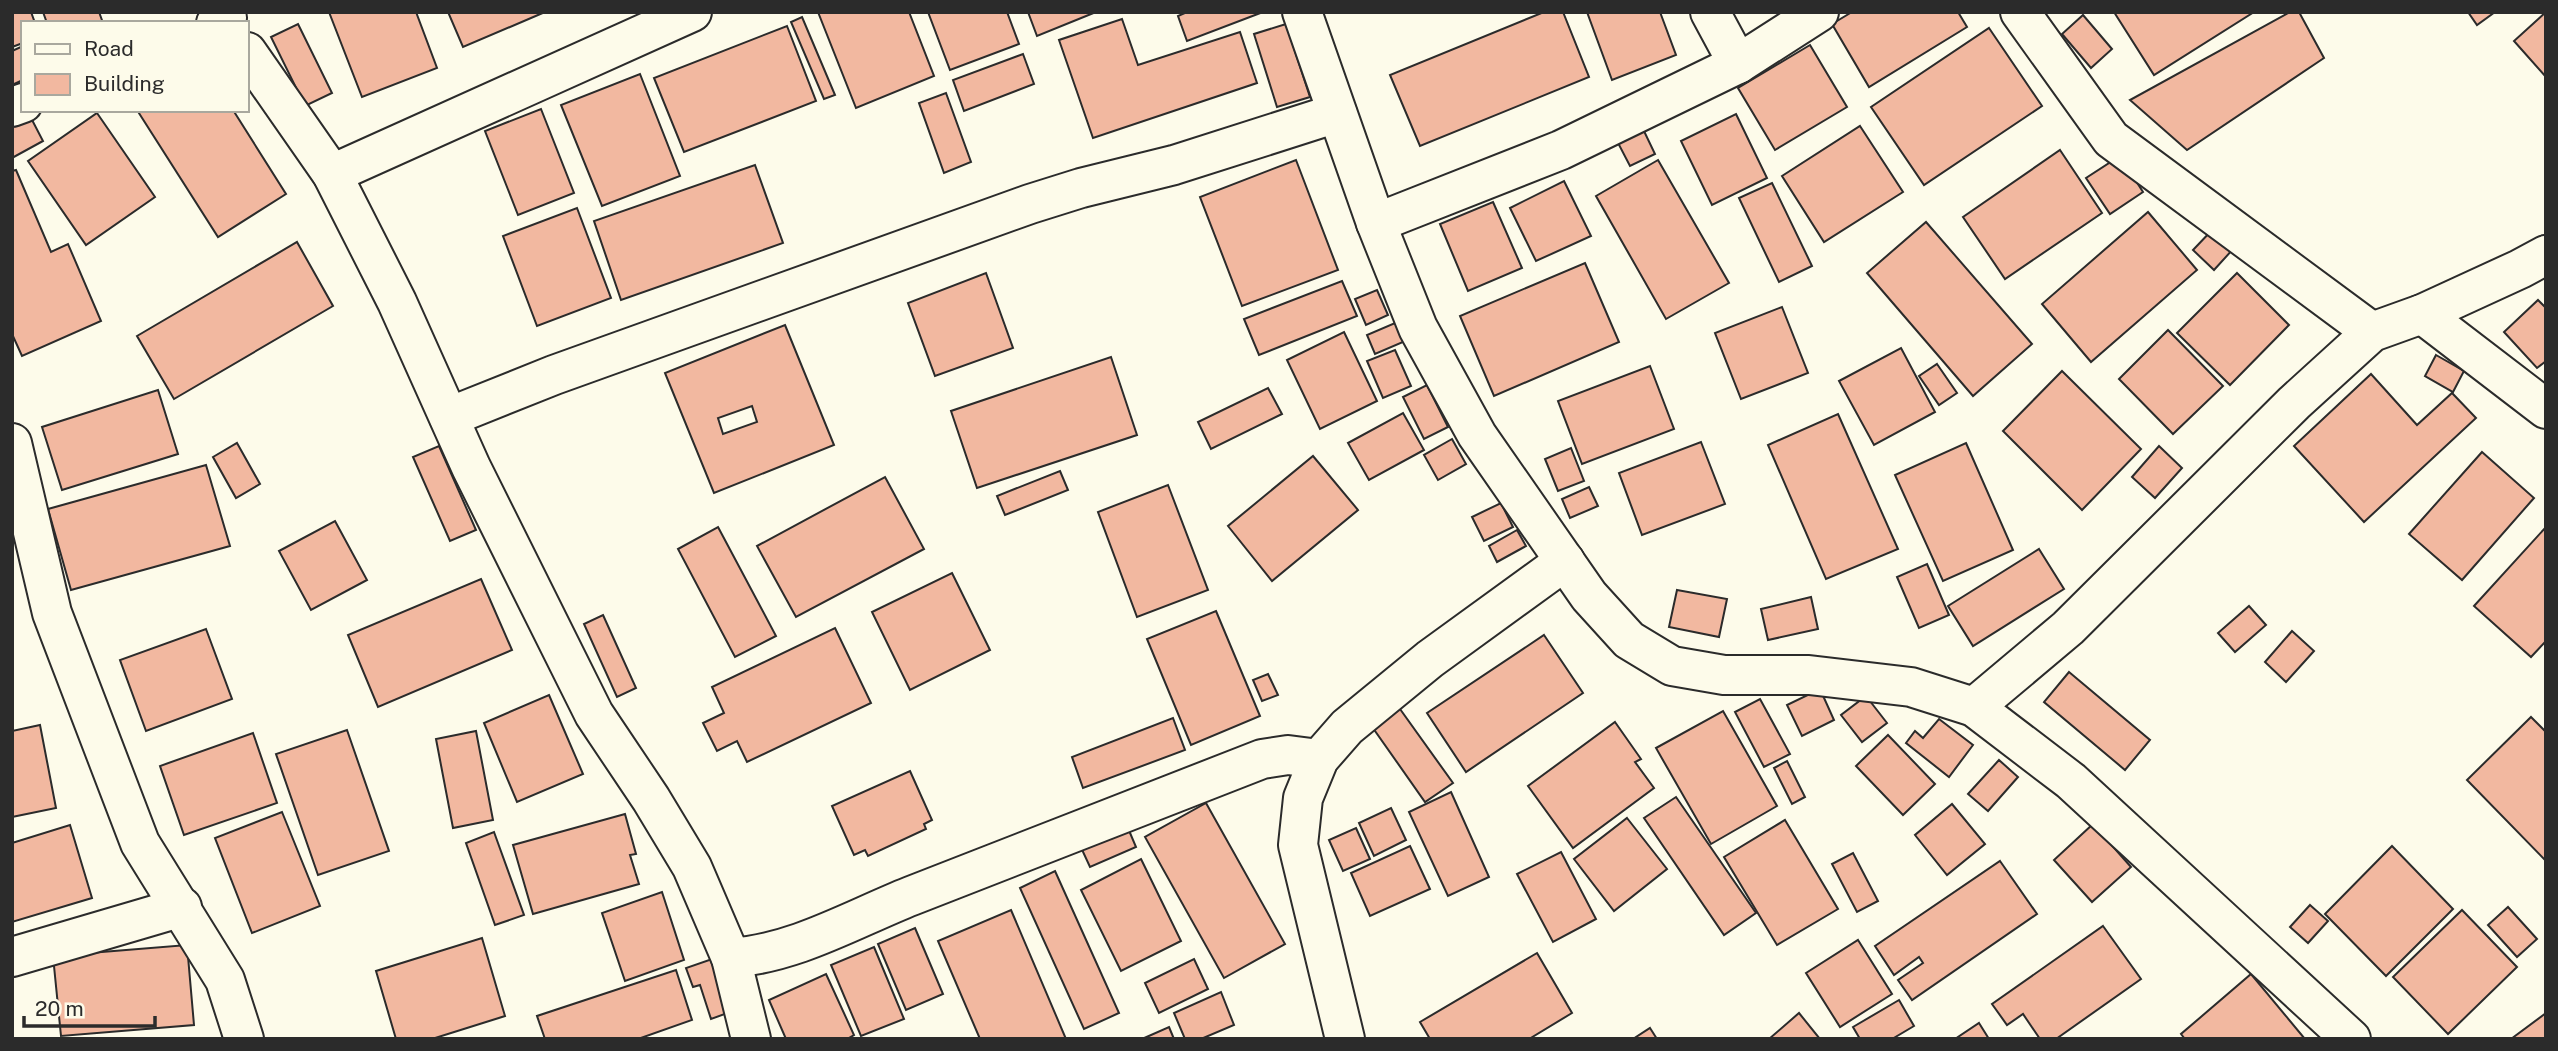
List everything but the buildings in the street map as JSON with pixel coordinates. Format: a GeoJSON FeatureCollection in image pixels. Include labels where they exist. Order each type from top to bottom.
{"type":"FeatureCollection","features":[{"type":"Feature","properties":{"kind":"street"},"geometry":{"type":"LineString","coordinates":[[332,174],[692,12]]}},
{"type":"Feature","properties":{"kind":"street"},"geometry":{"type":"LineString","coordinates":[[1302,12],[1376,223],[1418,328],[1477,435],[1589,596],[1629,640],[1672,666],[1724,675],[1809,675],[1911,688],[1974,707],[2071,781],[2351,1039]]}},
{"type":"Feature","properties":{"kind":"street"},"geometry":{"type":"LineString","coordinates":[[1710,12],[1738,64]]}},
{"type":"Feature","properties":{"kind":"street"},"geometry":{"type":"LineString","coordinates":[[1376,223],[1561,150],[1738,64],[1819,12]]}},
{"type":"Feature","properties":{"kind":"street"},"geometry":{"type":"LineString","coordinates":[[2020,12],[2111,139],[2372,332]]}},
{"type":"Feature","properties":{"kind":"street"},"geometry":{"type":"LineString","coordinates":[[248,53],[332,174],[397,302],[471,467],[594,714],[651,799],[692,867],[731,958],[751,1039]]}},
{"type":"Feature","properties":{"kind":"street"},"geometry":{"type":"LineString","coordinates":[[449,417],[554,374],[1030,204],[1081,188],[1174,165],[1337,113]]}},
{"type":"Feature","properties":{"kind":"street"},"geometry":{"type":"LineString","coordinates":[[1974,707],[2068,628],[2294,403],[2372,332],[2422,314],[2546,255]]}},
{"type":"Feature","properties":{"kind":"street"},"geometry":{"type":"LineString","coordinates":[[2422,314],[2546,409]]}},
{"type":"Feature","properties":{"kind":"street"},"geometry":{"type":"LineString","coordinates":[[12,443],[52,613],[140,843],[182,907],[225,981],[244,1039]]}},
{"type":"Feature","properties":{"kind":"street"},"geometry":{"type":"LineString","coordinates":[[1345,1039],[1298,845],[1303,798],[1319,759],[1347,727],[1430,659],[1565,561]]}},
{"type":"Feature","properties":{"kind":"street"},"geometry":{"type":"LineString","coordinates":[[731,958],[761,956],[798,945],[908,897],[1262,760],[1288,755],[1319,759]]}},
{"type":"Feature","properties":{"kind":"street"},"geometry":{"type":"LineString","coordinates":[[12,957],[182,907]]}}]}
